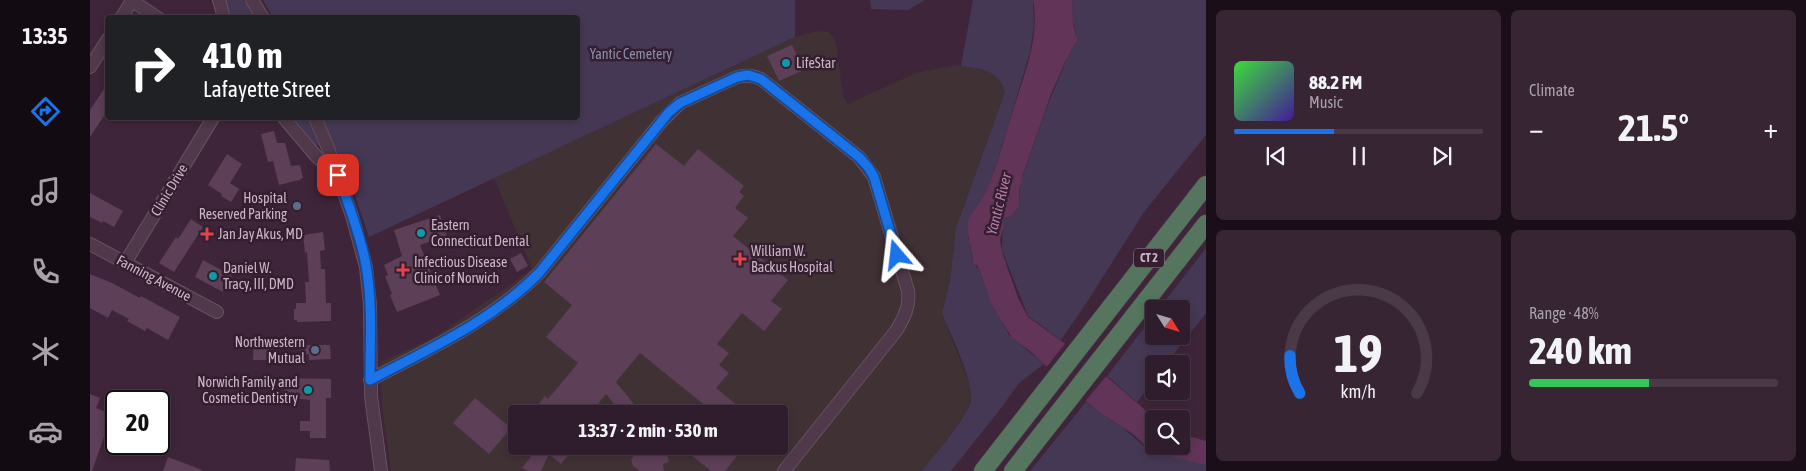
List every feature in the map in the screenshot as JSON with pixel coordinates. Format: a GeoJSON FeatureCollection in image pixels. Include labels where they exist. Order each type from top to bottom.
{"type":"FeatureCollection","features":[{"type":"Feature","properties":{"kind":"highway","name":"CT 2"},"geometry":{"type":"LineString","coordinates":[[983,471],[1206,185]]}},
{"type":"Feature","properties":{"kind":"highway","name":"CT 2"},"geometry":{"type":"LineString","coordinates":[[1013,471],[1206,224]]}},
{"type":"Feature","properties":{"kind":"street"},"geometry":{"type":"LineString","coordinates":[[123,15],[131,0],[154,15]]}},
{"type":"Feature","properties":{"kind":"street"},"geometry":{"type":"LineString","coordinates":[[219,0],[223,15]]}},
{"type":"Feature","properties":{"kind":"street"},"geometry":{"type":"LineString","coordinates":[[252,0],[260,15]]}},
{"type":"Feature","properties":{"kind":"street"},"geometry":{"type":"LineString","coordinates":[[90,67],[105,44]]}},
{"type":"Feature","properties":{"kind":"street"},"geometry":{"type":"LineString","coordinates":[[370,380],[482,319],[522,289],[539,273],[660,122],[680,103],[737,77],[754,76],[761,79],[859,157],[868,167],[874,177],[909,299],[904,318],[896,331],[784,471]]}},
{"type":"Feature","properties":{"kind":"street","name":"Clinic Drive"},"geometry":{"type":"LineString","coordinates":[[125,263],[212,120]]}},
{"type":"Feature","properties":{"kind":"street"},"geometry":{"type":"LineString","coordinates":[[286,120],[316,156],[338,175]]}},
{"type":"Feature","properties":{"kind":"street"},"geometry":{"type":"LineString","coordinates":[[316,120],[338,175],[358,234],[366,267],[370,305],[370,380],[374,428],[381,471]]}},
{"type":"Feature","properties":{"kind":"street","name":"Fanning Avenue"},"geometry":{"type":"LineString","coordinates":[[90,244],[217,312]]}},
{"type":"Feature","properties":{"kind":"shaded area","name":"William W. Backus Hospital"},"geometry":{"type":"Polygon","coordinates":[[[823,31],[828,32],[832,36],[836,44],[843,96],[848,104],[916,73],[956,65],[989,72],[997,77],[1005,86],[1005,92],[956,228],[950,280],[943,309],[943,316],[971,388],[971,401],[966,413],[922,471],[391,471],[382,407],[380,362],[433,338],[532,268],[494,178],[795,37],[823,31]]]}},
{"type":"Feature","properties":{"kind":"green space"},"geometry":{"type":"Polygon","coordinates":[[[225,0],[244,0],[253,15],[229,15],[225,0]]]}},
{"type":"Feature","properties":{"kind":"green space","name":"Yantic Cemetery"},"geometry":{"type":"Polygon","coordinates":[[[263,0],[795,0],[795,37],[369,237],[351,184],[323,120],[580,120],[580,15],[272,15],[263,0]]]}},
{"type":"Feature","properties":{"kind":"green space"},"geometry":{"type":"Polygon","coordinates":[[[870,0],[925,0],[908,10],[871,9],[870,0]]]}},
{"type":"Feature","properties":{"kind":"green space"},"geometry":{"type":"Polygon","coordinates":[[[973,0],[1033,0],[1034,26],[1030,52],[997,163],[987,190],[972,214],[968,235],[973,262],[980,271],[987,291],[1009,335],[1044,364],[1019,383],[951,471],[922,471],[964,416],[971,401],[966,371],[943,316],[943,309],[950,280],[956,228],[1005,92],[999,79],[994,75],[975,68],[961,66],[973,0]]]}},
{"type":"Feature","properties":{"kind":"green space"},"geometry":{"type":"Polygon","coordinates":[[[1072,0],[1206,0],[1206,135],[1144,212],[1061,340],[1028,316],[1002,250],[1003,218],[1015,213],[1019,202],[1020,184],[1045,112],[1068,56],[1075,44],[1076,33],[1073,22],[1072,0]]]}},
{"type":"Feature","properties":{"kind":"green space"},"geometry":{"type":"Polygon","coordinates":[[[295,120],[308,120],[319,145],[316,145],[295,120]]]}},
{"type":"Feature","properties":{"kind":"green space"},"geometry":{"type":"Polygon","coordinates":[[[1206,248],[1206,313],[1190,333],[1190,300],[1166,300],[1206,248]]]}},
{"type":"Feature","properties":{"kind":"green space"},"geometry":{"type":"Polygon","coordinates":[[[1145,327],[1145,345],[1181,345],[1173,355],[1145,355],[1145,392],[1137,402],[1107,376],[1145,327]]]}},
{"type":"Feature","properties":{"kind":"green space"},"geometry":{"type":"Polygon","coordinates":[[[1086,402],[1121,426],[1145,447],[1145,455],[1174,455],[1206,464],[1206,471],[1030,471],[1086,402]]]}},
{"type":"Feature","properties":{"kind":"water","name":"Yantic River"},"geometry":{"type":"Polygon","coordinates":[[[1033,0],[1072,0],[1073,24],[1077,40],[1051,94],[1023,174],[1019,191],[1019,206],[1013,215],[1003,218],[1000,240],[1002,252],[1018,298],[1028,317],[1085,358],[1145,411],[1145,445],[1133,434],[1099,412],[1030,351],[1012,338],[991,303],[977,265],[973,264],[968,222],[991,181],[1000,155],[1029,61],[1035,15],[1033,0]]]}},
{"type":"Feature","properties":{"kind":"water"},"geometry":{"type":"Polygon","coordinates":[[[1190,437],[1206,441],[1206,465],[1164,455],[1190,455],[1190,437]]]}},
{"type":"Feature","properties":{"kind":"pier"},"geometry":{"type":"Polygon","coordinates":[[[1067,341],[1108,374],[1084,403],[1045,369],[1067,341]]]}},
{"type":"Feature","properties":{"kind":"building","name":"LifeStar"},"geometry":{"type":"Polygon","coordinates":[[[792,45],[804,70],[779,81],[767,56],[792,45]]]}},
{"type":"Feature","properties":{"kind":"building"},"geometry":{"type":"Polygon","coordinates":[[[105,88],[105,114],[90,137],[90,110],[105,88]]]}},
{"type":"Feature","properties":{"kind":"building"},"geometry":{"type":"Polygon","coordinates":[[[274,131],[277,143],[285,143],[291,166],[300,165],[303,178],[279,185],[273,161],[268,162],[261,134],[274,131]]]}},
{"type":"Feature","properties":{"kind":"building"},"geometry":{"type":"Polygon","coordinates":[[[656,144],[684,166],[698,149],[744,186],[739,192],[744,196],[735,208],[748,218],[733,236],[788,280],[771,301],[782,309],[764,331],[742,313],[717,344],[729,353],[719,365],[729,373],[716,388],[737,405],[705,405],[640,353],[616,382],[635,405],[615,405],[606,394],[597,405],[538,405],[545,396],[548,399],[578,363],[546,337],[572,305],[544,282],[656,144]]]}},
{"type":"Feature","properties":{"kind":"building"},"geometry":{"type":"Polygon","coordinates":[[[227,154],[242,164],[230,183],[239,189],[231,202],[208,185],[227,154]]]}},
{"type":"Feature","properties":{"kind":"building"},"geometry":{"type":"Polygon","coordinates":[[[90,193],[123,211],[114,227],[90,217],[90,193]]]}},
{"type":"Feature","properties":{"kind":"building"},"geometry":{"type":"Polygon","coordinates":[[[440,215],[447,236],[420,245],[440,295],[397,312],[390,295],[392,294],[385,276],[388,275],[384,265],[402,256],[394,230],[440,215]]]}},
{"type":"Feature","properties":{"kind":"building"},"geometry":{"type":"Polygon","coordinates":[[[191,219],[203,227],[174,272],[159,263],[176,237],[178,239],[191,219]]]}},
{"type":"Feature","properties":{"kind":"building"},"geometry":{"type":"Polygon","coordinates":[[[265,230],[278,230],[278,241],[265,241],[265,230]]]}},
{"type":"Feature","properties":{"kind":"building"},"geometry":{"type":"Polygon","coordinates":[[[323,232],[325,250],[320,251],[321,269],[325,269],[326,303],[331,303],[331,321],[297,322],[297,320],[294,320],[294,309],[296,309],[296,303],[306,303],[305,282],[309,282],[307,252],[305,253],[303,235],[323,232]]]}},
{"type":"Feature","properties":{"kind":"building"},"geometry":{"type":"Polygon","coordinates":[[[521,253],[528,266],[517,272],[510,259],[521,253]]]}},
{"type":"Feature","properties":{"kind":"building","name":"Daniel W. Tracy, III, DMD"},"geometry":{"type":"Polygon","coordinates":[[[203,260],[232,276],[223,292],[195,277],[203,260]]]}},
{"type":"Feature","properties":{"kind":"building"},"geometry":{"type":"Polygon","coordinates":[[[90,274],[140,298],[141,296],[180,317],[168,340],[147,328],[145,331],[127,321],[129,319],[112,310],[108,318],[90,308],[90,274]]]}},
{"type":"Feature","properties":{"kind":"building"},"geometry":{"type":"Polygon","coordinates":[[[254,338],[273,338],[270,360],[253,360],[254,338]]]}},
{"type":"Feature","properties":{"kind":"building","name":"Northwestern Mutual"},"geometry":{"type":"Polygon","coordinates":[[[299,345],[330,345],[331,359],[309,360],[309,354],[300,355],[299,345]]]}},
{"type":"Feature","properties":{"kind":"building"},"geometry":{"type":"Polygon","coordinates":[[[285,378],[331,379],[331,398],[326,398],[326,438],[310,438],[310,431],[300,431],[300,421],[310,421],[310,400],[284,397],[285,378]]]}},
{"type":"Feature","properties":{"kind":"building"},"geometry":{"type":"Polygon","coordinates":[[[90,394],[100,398],[96,408],[105,412],[105,437],[92,471],[90,471],[90,394]]]}},
{"type":"Feature","properties":{"kind":"building"},"geometry":{"type":"Polygon","coordinates":[[[475,398],[508,426],[508,432],[489,454],[453,423],[475,398]]]}},
{"type":"Feature","properties":{"kind":"building"},"geometry":{"type":"Polygon","coordinates":[[[532,455],[549,455],[541,471],[529,471],[522,468],[532,455]]]}},
{"type":"Feature","properties":{"kind":"building"},"geometry":{"type":"Polygon","coordinates":[[[550,455],[568,455],[561,464],[550,455]]]}},
{"type":"Feature","properties":{"kind":"building"},"geometry":{"type":"Polygon","coordinates":[[[634,455],[667,455],[669,462],[663,464],[664,471],[640,471],[633,466],[631,460],[634,455]]]}},
{"type":"Feature","properties":{"kind":"building"},"geometry":{"type":"Polygon","coordinates":[[[691,455],[738,455],[725,471],[711,471],[691,455]]]}},
{"type":"Feature","properties":{"kind":"building"},"geometry":{"type":"Polygon","coordinates":[[[168,457],[202,470],[202,471],[163,471],[168,457]]]}},
{"type":"Feature","properties":{"kind":"building"},"geometry":{"type":"Polygon","coordinates":[[[296,458],[329,460],[330,471],[295,471],[296,458]]]}},
{"type":"Feature","properties":{"kind":"place","name":"LifeStar"},"geometry":{"type":"Point","coordinates":[786,63]}},
{"type":"Feature","properties":{"kind":"place","name":"Hospital Reserved Parking"},"geometry":{"type":"Point","coordinates":[297,206]}},
{"type":"Feature","properties":{"kind":"place","name":"Eastern Connecticut Dental"},"geometry":{"type":"Point","coordinates":[421,233]}},
{"type":"Feature","properties":{"kind":"place","name":"Jan Jay Akus, MD"},"geometry":{"type":"Point","coordinates":[207,234]}},
{"type":"Feature","properties":{"kind":"place","name":"William W. Backus Hospital"},"geometry":{"type":"Point","coordinates":[740,259]}},
{"type":"Feature","properties":{"kind":"place","name":"Infectious Disease Clinic of Norwich"},"geometry":{"type":"Point","coordinates":[403,270]}},
{"type":"Feature","properties":{"kind":"place","name":"Daniel W. Tracy, III, DMD"},"geometry":{"type":"Point","coordinates":[213,276]}},
{"type":"Feature","properties":{"kind":"place","name":"Northwestern Mutual"},"geometry":{"type":"Point","coordinates":[315,350]}},
{"type":"Feature","properties":{"kind":"place","name":"Norwich Family and Cosmetic Dentistry"},"geometry":{"type":"Point","coordinates":[308,390]}},
{"type":"Feature","properties":{"kind":"route"},"geometry":{"type":"LineString","coordinates":[[338,175],[358,234],[366,267],[370,305],[370,380],[482,319],[522,289],[539,273],[669,112],[680,103],[737,77],[748,75],[761,79],[859,157],[868,167],[874,177],[897,255]]}}]}
